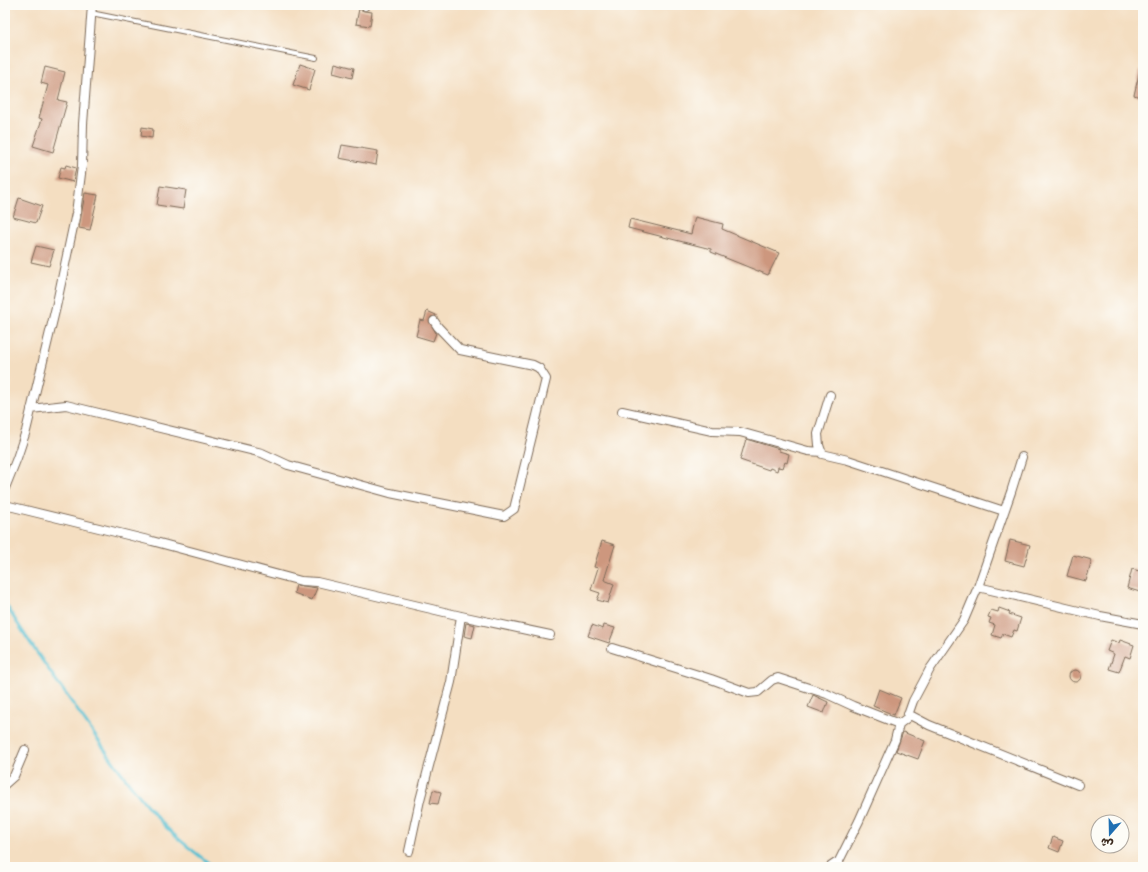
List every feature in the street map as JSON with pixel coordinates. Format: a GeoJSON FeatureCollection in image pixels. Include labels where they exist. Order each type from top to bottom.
{"type":"FeatureCollection","features":[{"type":"Feature","properties":{"kind":"street"},"geometry":{"type":"LineString","coordinates":[[5,488],[26,431],[56,307],[78,198],[82,166],[83,124],[92,9]]}},
{"type":"Feature","properties":{"kind":"street"},"geometry":{"type":"LineString","coordinates":[[31,409],[66,405],[262,454],[288,465],[390,493],[504,516],[514,509],[546,379],[539,368],[534,365],[460,350],[434,321]]}},
{"type":"Feature","properties":{"kind":"street"},"geometry":{"type":"LineString","coordinates":[[822,452],[818,434],[830,395]]}},
{"type":"Feature","properties":{"kind":"street"},"geometry":{"type":"LineString","coordinates":[[622,412],[712,431],[740,432],[808,451],[822,452],[822,454],[848,460],[1004,511]]}},
{"type":"Feature","properties":{"kind":"street"},"geometry":{"type":"LineString","coordinates":[[830,867],[841,864],[895,740],[899,724],[907,718],[913,701],[930,669],[964,620],[978,587],[1022,457]]}},
{"type":"Feature","properties":{"kind":"street"},"geometry":{"type":"LineString","coordinates":[[5,505],[152,541],[301,581],[317,582],[461,616],[550,635]]}},
{"type":"Feature","properties":{"kind":"street"},"geometry":{"type":"LineString","coordinates":[[978,587],[1100,616],[1143,624]]}},
{"type":"Feature","properties":{"kind":"street"},"geometry":{"type":"LineString","coordinates":[[409,851],[420,800],[451,682],[461,616]]}},
{"type":"Feature","properties":{"kind":"street"},"geometry":{"type":"LineString","coordinates":[[612,648],[711,679],[749,693],[758,692],[772,680],[778,678],[826,694],[899,724]]}},
{"type":"Feature","properties":{"kind":"street"},"geometry":{"type":"LineString","coordinates":[[908,714],[929,725],[1078,785]]}},
{"type":"Feature","properties":{"kind":"street"},"geometry":{"type":"LineString","coordinates":[[5,784],[14,776],[25,750]]}},
{"type":"Feature","properties":{"kind":"lane"},"geometry":{"type":"LineString","coordinates":[[92,9],[316,58]]}},
{"type":"Feature","properties":{"kind":"building"},"geometry":{"type":"Polygon","coordinates":[[[359,9],[372,12],[370,26],[356,24],[359,9]]]}},
{"type":"Feature","properties":{"kind":"building"},"geometry":{"type":"Polygon","coordinates":[[[335,63],[354,68],[352,78],[333,73],[335,63]]]}},
{"type":"Feature","properties":{"kind":"building"},"geometry":{"type":"Polygon","coordinates":[[[300,64],[315,69],[309,90],[293,85],[300,64]]]}},
{"type":"Feature","properties":{"kind":"building"},"geometry":{"type":"Polygon","coordinates":[[[45,67],[65,72],[58,100],[67,102],[53,152],[33,146],[42,119],[39,118],[48,85],[41,83],[45,67]]]}},
{"type":"Feature","properties":{"kind":"building"},"geometry":{"type":"Polygon","coordinates":[[[1140,70],[1143,71],[1143,98],[1134,95],[1140,70]]]}},
{"type":"Feature","properties":{"kind":"building"},"geometry":{"type":"Polygon","coordinates":[[[142,127],[153,129],[152,138],[141,136],[142,127]]]}},
{"type":"Feature","properties":{"kind":"building"},"geometry":{"type":"Polygon","coordinates":[[[342,145],[378,151],[376,165],[339,158],[342,145]]]}},
{"type":"Feature","properties":{"kind":"building"},"geometry":{"type":"Polygon","coordinates":[[[66,165],[76,168],[73,182],[58,178],[61,167],[65,168],[66,165]]]}},
{"type":"Feature","properties":{"kind":"building"},"geometry":{"type":"Polygon","coordinates":[[[160,186],[186,190],[183,209],[157,205],[160,186]]]}},
{"type":"Feature","properties":{"kind":"building"},"geometry":{"type":"Polygon","coordinates":[[[85,193],[98,195],[90,230],[79,228],[85,193]]]}},
{"type":"Feature","properties":{"kind":"building"},"geometry":{"type":"Polygon","coordinates":[[[19,198],[42,206],[36,223],[13,217],[19,198]]]}},
{"type":"Feature","properties":{"kind":"building"},"geometry":{"type":"Polygon","coordinates":[[[695,217],[723,224],[722,229],[779,253],[768,275],[711,252],[711,249],[628,228],[630,219],[691,234],[695,217]]]}},
{"type":"Feature","properties":{"kind":"building"},"geometry":{"type":"Polygon","coordinates":[[[36,246],[54,250],[49,266],[31,262],[36,246]]]}},
{"type":"Feature","properties":{"kind":"building"},"geometry":{"type":"Polygon","coordinates":[[[427,311],[436,315],[431,317],[429,321],[436,333],[433,341],[416,336],[420,320],[424,321],[427,311]]]}},
{"type":"Feature","properties":{"kind":"building"},"geometry":{"type":"Polygon","coordinates":[[[746,439],[779,449],[779,451],[789,454],[787,463],[785,462],[783,468],[778,467],[777,471],[770,468],[769,470],[740,460],[746,439]]]}},
{"type":"Feature","properties":{"kind":"building"},"geometry":{"type":"Polygon","coordinates":[[[1010,540],[1030,545],[1024,566],[1005,561],[1010,540]]]}},
{"type":"Feature","properties":{"kind":"building"},"geometry":{"type":"Polygon","coordinates":[[[602,541],[615,545],[604,580],[614,584],[608,603],[597,600],[600,593],[591,590],[598,568],[594,567],[602,541]]]}},
{"type":"Feature","properties":{"kind":"building"},"geometry":{"type":"Polygon","coordinates":[[[1073,555],[1092,560],[1086,581],[1067,576],[1073,555]]]}},
{"type":"Feature","properties":{"kind":"building"},"geometry":{"type":"Polygon","coordinates":[[[1132,569],[1143,572],[1143,593],[1127,588],[1132,569]]]}},
{"type":"Feature","properties":{"kind":"building"},"geometry":{"type":"Polygon","coordinates":[[[296,585],[317,588],[312,600],[294,593],[296,585]]]}},
{"type":"Feature","properties":{"kind":"building"},"geometry":{"type":"Polygon","coordinates":[[[999,608],[1010,612],[1009,614],[1021,618],[1017,631],[1014,630],[1011,637],[1003,634],[1001,638],[992,635],[995,625],[989,623],[991,618],[988,617],[991,610],[998,612],[999,608]]]}},
{"type":"Feature","properties":{"kind":"building"},"geometry":{"type":"Polygon","coordinates":[[[466,623],[475,625],[472,638],[464,636],[466,623]]]}},
{"type":"Feature","properties":{"kind":"building"},"geometry":{"type":"Polygon","coordinates":[[[592,625],[603,629],[604,625],[615,628],[609,643],[588,636],[592,625]]]}},
{"type":"Feature","properties":{"kind":"building"},"geometry":{"type":"Polygon","coordinates":[[[1111,640],[1119,643],[1120,640],[1134,645],[1130,658],[1125,656],[1119,672],[1109,669],[1114,654],[1107,651],[1111,640]]]}},
{"type":"Feature","properties":{"kind":"building"},"geometry":{"type":"Polygon","coordinates":[[[1077,670],[1080,671],[1080,681],[1073,682],[1070,681],[1069,674],[1070,671],[1077,670]]]}},
{"type":"Feature","properties":{"kind":"building"},"geometry":{"type":"Polygon","coordinates":[[[879,689],[901,698],[894,715],[873,706],[879,689]]]}},
{"type":"Feature","properties":{"kind":"building"},"geometry":{"type":"Polygon","coordinates":[[[813,695],[828,702],[824,713],[808,707],[813,695]]]}},
{"type":"Feature","properties":{"kind":"building"},"geometry":{"type":"Polygon","coordinates":[[[903,732],[925,741],[918,759],[896,751],[903,732]]]}},
{"type":"Feature","properties":{"kind":"building"},"geometry":{"type":"Polygon","coordinates":[[[433,790],[441,792],[438,804],[430,803],[433,790]]]}},
{"type":"Feature","properties":{"kind":"building"},"geometry":{"type":"Polygon","coordinates":[[[1053,837],[1063,841],[1059,852],[1049,848],[1053,837]]]}},
{"type":"Feature","properties":{"kind":"waterway"},"geometry":{"type":"LineString","coordinates":[[5,603],[21,630],[129,783],[170,832],[214,867]]}}]}
